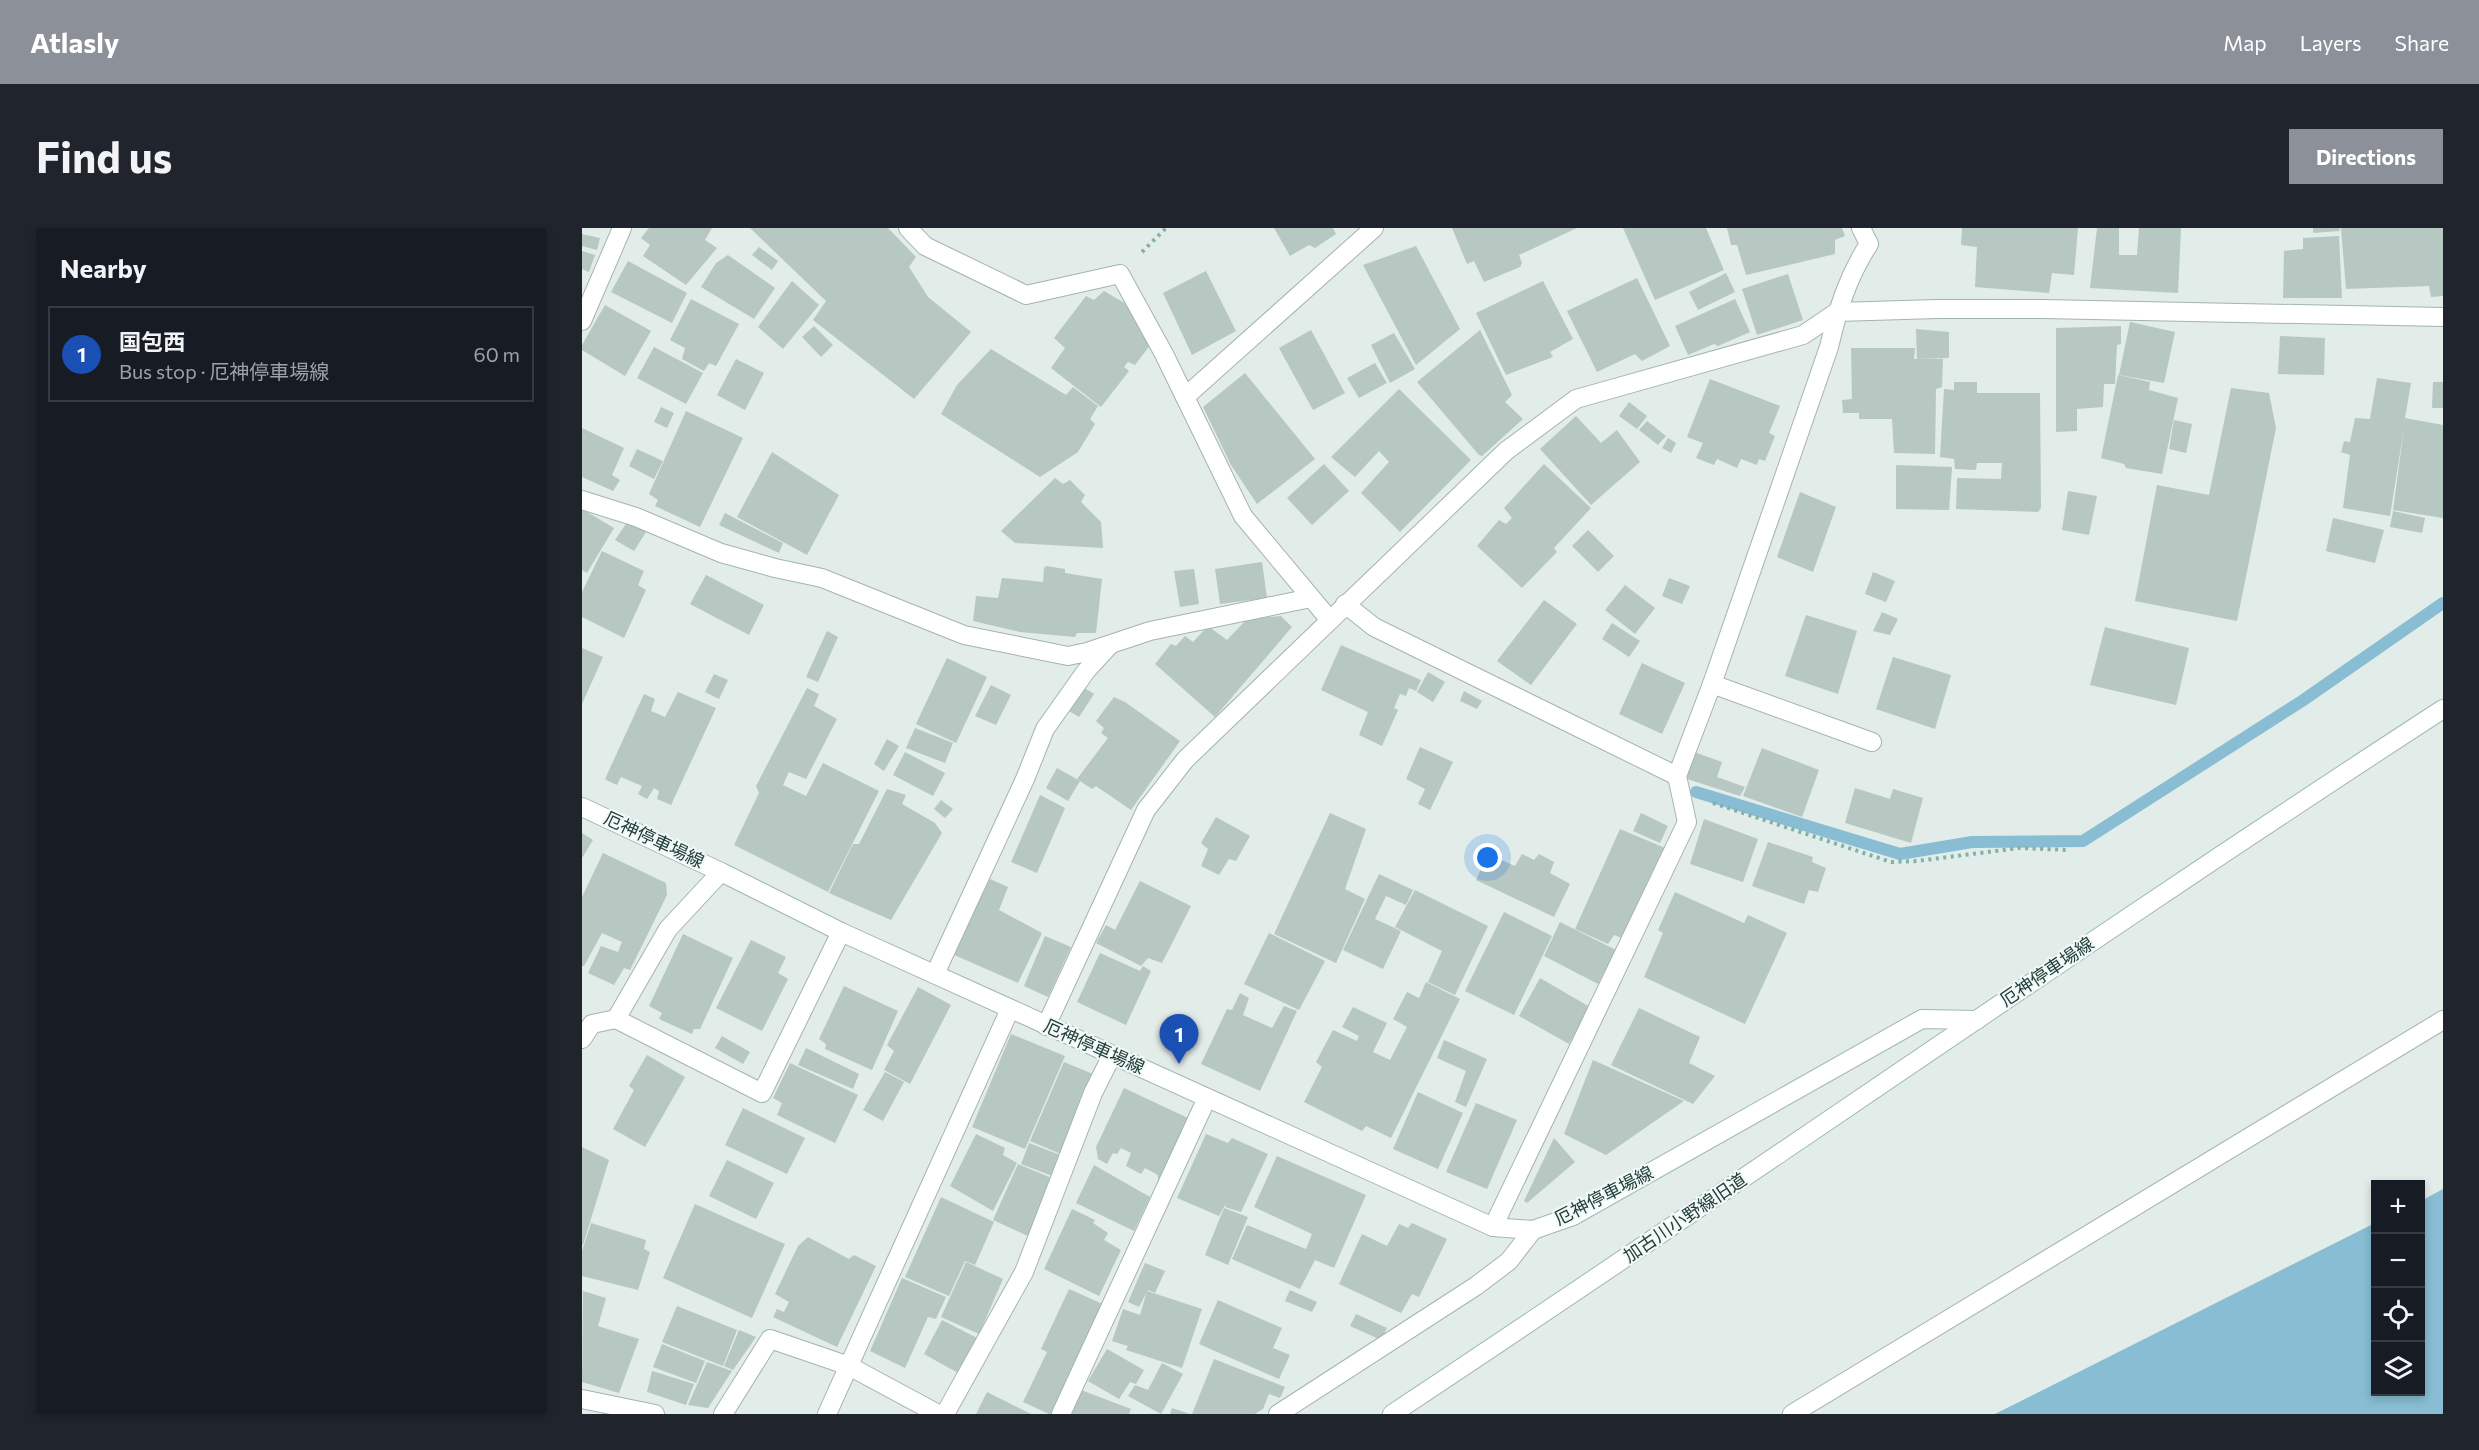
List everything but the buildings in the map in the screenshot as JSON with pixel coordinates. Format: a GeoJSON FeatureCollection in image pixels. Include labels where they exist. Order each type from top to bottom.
{"type":"FeatureCollection","features":[{"type":"Feature","properties":{"kind":"street"},"geometry":{"type":"LineString","coordinates":[[582,321],[622,228]]}},
{"type":"Feature","properties":{"kind":"street"},"geometry":{"type":"LineString","coordinates":[[908,228],[926,246],[1026,295],[1120,274],[1185,397],[1243,516],[1329,619]]}},
{"type":"Feature","properties":{"kind":"street"},"geometry":{"type":"LineString","coordinates":[[1185,397],[1374,228]]}},
{"type":"Feature","properties":{"kind":"street"},"geometry":{"type":"LineString","coordinates":[[1492,1227],[1688,822],[1677,776],[1712,684],[1829,347],[1837,312],[1869,234]]}},
{"type":"Feature","properties":{"kind":"street"},"geometry":{"type":"LineString","coordinates":[[1046,1026],[1146,810],[1185,760],[1506,451],[1576,399],[1803,335],[1837,312],[2043,309],[2443,317]]}},
{"type":"Feature","properties":{"kind":"street"},"geometry":{"type":"LineString","coordinates":[[582,500],[636,517],[721,553],[822,578],[964,635],[1068,656],[1088,652],[1150,631],[1311,598]]}},
{"type":"Feature","properties":{"kind":"street"},"geometry":{"type":"LineString","coordinates":[[1345,604],[1374,627],[1677,776]]}},
{"type":"Feature","properties":{"kind":"street"},"geometry":{"type":"LineString","coordinates":[[935,974],[1046,729],[1086,671],[1113,642]]}},
{"type":"Feature","properties":{"kind":"street"},"geometry":{"type":"LineString","coordinates":[[1712,684],[1872,742]]}},
{"type":"Feature","properties":{"kind":"street","name":"厄神停車場線"},"geometry":{"type":"LineString","coordinates":[[582,807],[721,872],[841,932],[1492,1227],[1533,1230],[1573,1216],[1922,1019],[1977,1020],[2443,709]]}},
{"type":"Feature","properties":{"kind":"street"},"geometry":{"type":"LineString","coordinates":[[616,1019],[668,929],[721,872]]}},
{"type":"Feature","properties":{"kind":"street"},"geometry":{"type":"LineString","coordinates":[[582,1039],[592,1024],[616,1019],[762,1093],[841,932]]}},
{"type":"Feature","properties":{"kind":"street"},"geometry":{"type":"LineString","coordinates":[[826,1414],[1010,1009]]}},
{"type":"Feature","properties":{"kind":"street","name":"加古川小野線旧道"},"geometry":{"type":"LineString","coordinates":[[1392,1414],[1977,1020]]}},
{"type":"Feature","properties":{"kind":"street"},"geometry":{"type":"LineString","coordinates":[[1792,1414],[2443,1020]]}},
{"type":"Feature","properties":{"kind":"street"},"geometry":{"type":"LineString","coordinates":[[945,1414],[1024,1272],[1093,1093],[1112,1055]]}},
{"type":"Feature","properties":{"kind":"street"},"geometry":{"type":"LineString","coordinates":[[1061,1414],[1207,1098]]}},
{"type":"Feature","properties":{"kind":"street"},"geometry":{"type":"LineString","coordinates":[[1278,1414],[1476,1286],[1509,1261],[1533,1230]]}},
{"type":"Feature","properties":{"kind":"street"},"geometry":{"type":"LineString","coordinates":[[723,1414],[770,1339],[849,1366],[938,1414]]}},
{"type":"Feature","properties":{"kind":"street"},"geometry":{"type":"LineString","coordinates":[[582,1399],[655,1414]]}},
{"type":"Feature","properties":{"kind":"path"},"geometry":{"type":"LineString","coordinates":[[1683,801],[1704,800],[1891,862],[1917,861],[2019,848],[2068,850]]}},
{"type":"Feature","properties":{"kind":"water"},"geometry":{"type":"Polygon","coordinates":[[[2443,1189],[2443,1414],[1995,1414],[2371,1225],[2371,1396],[2425,1396],[2425,1199],[2443,1189]]]}},
{"type":"Feature","properties":{"kind":"waterway"},"geometry":{"type":"LineString","coordinates":[[1696,792],[1900,854],[1972,842],[2083,841],[2302,701],[2443,603]]}},
{"type":"Feature","properties":{"kind":"place","name":"国包西"},"geometry":{"type":"Point","coordinates":[1179,1064]}}]}
